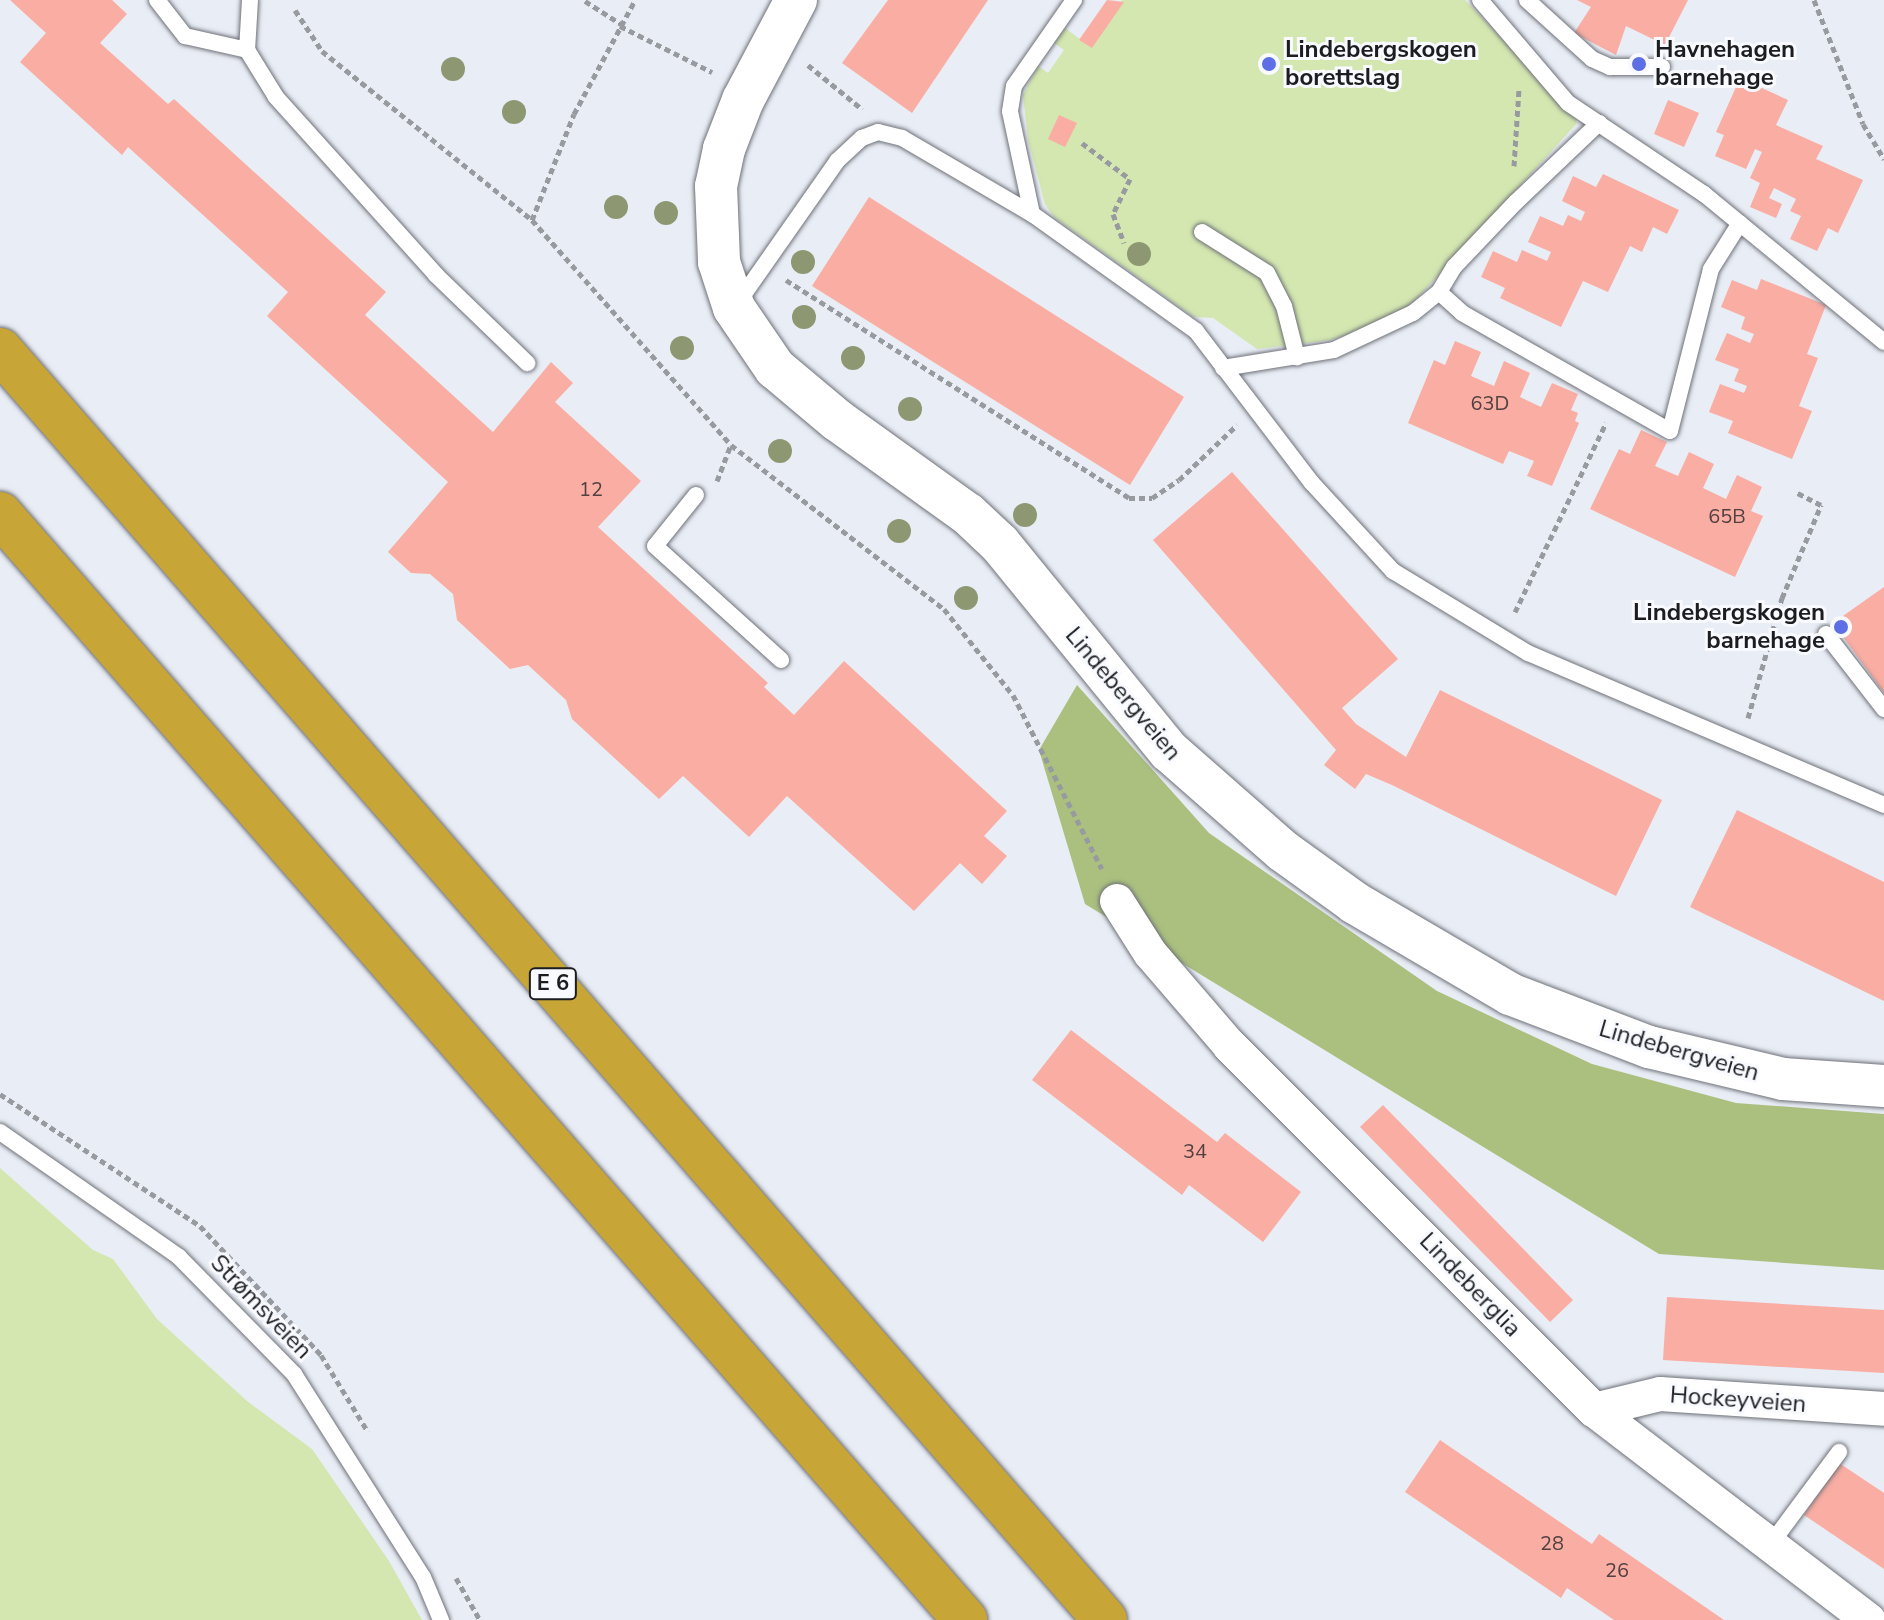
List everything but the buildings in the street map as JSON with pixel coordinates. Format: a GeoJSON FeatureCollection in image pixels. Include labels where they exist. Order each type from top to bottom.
{"type":"FeatureCollection","features":[{"type":"Feature","properties":{"kind":"highway","name":"E 6"},"geometry":{"type":"LineString","coordinates":[[0,350],[1105,1620]]}},
{"type":"Feature","properties":{"kind":"highway"},"geometry":{"type":"LineString","coordinates":[[0,514],[965,1620]]}},
{"type":"Feature","properties":{"kind":"street","name":"Lindebergveien"},"geometry":{"type":"LineString","coordinates":[[796,0],[748,92],[724,149],[716,186],[719,262],[734,308],[775,368],[799,390],[933,486],[1000,544],[1128,707],[1192,775],[1283,851],[1355,903],[1510,994],[1649,1047],[1783,1079],[1884,1086]]}},
{"type":"Feature","properties":{"kind":"street","name":"Lindeberglia"},"geometry":{"type":"LineString","coordinates":[[1117,901],[1150,953],[1230,1046],[1594,1410],[1869,1620]]}},
{"type":"Feature","properties":{"kind":"street","name":"Hockeyveien"},"geometry":{"type":"LineString","coordinates":[[1594,1410],[1660,1394],[1884,1409]]}},
{"type":"Feature","properties":{"kind":"lane"},"geometry":{"type":"LineString","coordinates":[[157,0],[185,36],[247,50]]}},
{"type":"Feature","properties":{"kind":"lane"},"geometry":{"type":"LineString","coordinates":[[250,0],[247,50],[276,97],[365,197],[527,363]]}},
{"type":"Feature","properties":{"kind":"lane"},"geometry":{"type":"LineString","coordinates":[[1032,214],[1010,111],[1014,86],[1074,0]]}},
{"type":"Feature","properties":{"kind":"lane"},"geometry":{"type":"LineString","coordinates":[[1480,0],[1568,103],[1740,223],[1884,342]]}},
{"type":"Feature","properties":{"kind":"lane"},"geometry":{"type":"LineString","coordinates":[[1527,0],[1592,59],[1610,67],[1662,67]]}},
{"type":"Feature","properties":{"kind":"lane"},"geometry":{"type":"LineString","coordinates":[[1223,368],[1297,357],[1376,333],[1439,292],[1454,267],[1516,202],[1599,123]]}},
{"type":"Feature","properties":{"kind":"lane"},"geometry":{"type":"LineString","coordinates":[[734,308],[837,161],[862,138],[878,132],[941,157],[1032,214],[1196,331],[1312,483],[1393,571],[1503,639],[1884,805]]}},
{"type":"Feature","properties":{"kind":"lane"},"geometry":{"type":"LineString","coordinates":[[1439,292],[1462,313],[1670,431],[1711,269],[1740,223]]}},
{"type":"Feature","properties":{"kind":"lane"},"geometry":{"type":"LineString","coordinates":[[1202,232],[1267,273],[1284,306],[1297,357]]}},
{"type":"Feature","properties":{"kind":"lane"},"geometry":{"type":"LineString","coordinates":[[696,495],[655,546],[781,660]]}},
{"type":"Feature","properties":{"kind":"lane"},"geometry":{"type":"LineString","coordinates":[[1826,634],[1884,709]]}},
{"type":"Feature","properties":{"kind":"lane","name":"Strømsveien"},"geometry":{"type":"LineString","coordinates":[[0,1132],[179,1257],[294,1374],[423,1577],[441,1620]]}},
{"type":"Feature","properties":{"kind":"lane"},"geometry":{"type":"LineString","coordinates":[[1770,1545],[1839,1452]]}},
{"type":"Feature","properties":{"kind":"path"},"geometry":{"type":"LineString","coordinates":[[532,220],[574,114],[635,0]]}},
{"type":"Feature","properties":{"kind":"path"},"geometry":{"type":"LineString","coordinates":[[1814,0],[1863,124],[1884,159]]}},
{"type":"Feature","properties":{"kind":"path"},"geometry":{"type":"LineString","coordinates":[[585,1],[621,25],[748,92]]}},
{"type":"Feature","properties":{"kind":"path"},"geometry":{"type":"LineString","coordinates":[[295,10],[322,51],[532,220],[731,445],[944,609],[981,651],[1013,695],[1117,901]]}},
{"type":"Feature","properties":{"kind":"path"},"geometry":{"type":"LineString","coordinates":[[773,42],[869,114],[878,132]]}},
{"type":"Feature","properties":{"kind":"path"},"geometry":{"type":"LineString","coordinates":[[1516,202],[1511,182],[1520,101],[1514,59],[1520,45]]}},
{"type":"Feature","properties":{"kind":"path"},"geometry":{"type":"LineString","coordinates":[[1082,143],[1130,179],[1113,214],[1140,290]]}},
{"type":"Feature","properties":{"kind":"path"},"geometry":{"type":"LineString","coordinates":[[766,266],[1129,498],[1152,498],[1179,480],[1237,424]]}},
{"type":"Feature","properties":{"kind":"path"},"geometry":{"type":"LineString","coordinates":[[721,471],[731,445]]}},
{"type":"Feature","properties":{"kind":"path"},"geometry":{"type":"LineString","coordinates":[[1503,639],[1595,445]]}},
{"type":"Feature","properties":{"kind":"path"},"geometry":{"type":"LineString","coordinates":[[1753,702],[1782,598],[1821,505],[1795,492]]}},
{"type":"Feature","properties":{"kind":"green space"},"geometry":{"type":"Polygon","coordinates":[[[1122,0],[1465,0],[1574,114],[1577,123],[1412,304],[1367,329],[1330,340],[1257,349],[1213,318],[1194,317],[1054,217],[1045,204],[1028,140],[1023,95],[1038,66],[1048,73],[1064,50],[1054,43],[1065,28],[1092,48],[1122,0]]]}},
{"type":"Feature","properties":{"kind":"green space"},"geometry":{"type":"Polygon","coordinates":[[[1077,685],[1209,833],[1437,991],[1592,1064],[1736,1103],[1884,1114],[1884,1270],[1659,1254],[1085,904],[1039,750],[1077,685]]]}},
{"type":"Feature","properties":{"kind":"green space"},"geometry":{"type":"Polygon","coordinates":[[[0,1168],[93,1250],[113,1259],[157,1319],[247,1401],[312,1449],[389,1561],[422,1620],[0,1620],[0,1168]]]}},
{"type":"Feature","properties":{"kind":"place","name":"Lindebergskogen borettslag"},"geometry":{"type":"Point","coordinates":[1269,64]}},
{"type":"Feature","properties":{"kind":"place","name":"Havnehagen barnehage"},"geometry":{"type":"Point","coordinates":[1639,64]}},
{"type":"Feature","properties":{"kind":"place","name":"Lindebergskogen barnehage"},"geometry":{"type":"Point","coordinates":[1841,627]}}]}
